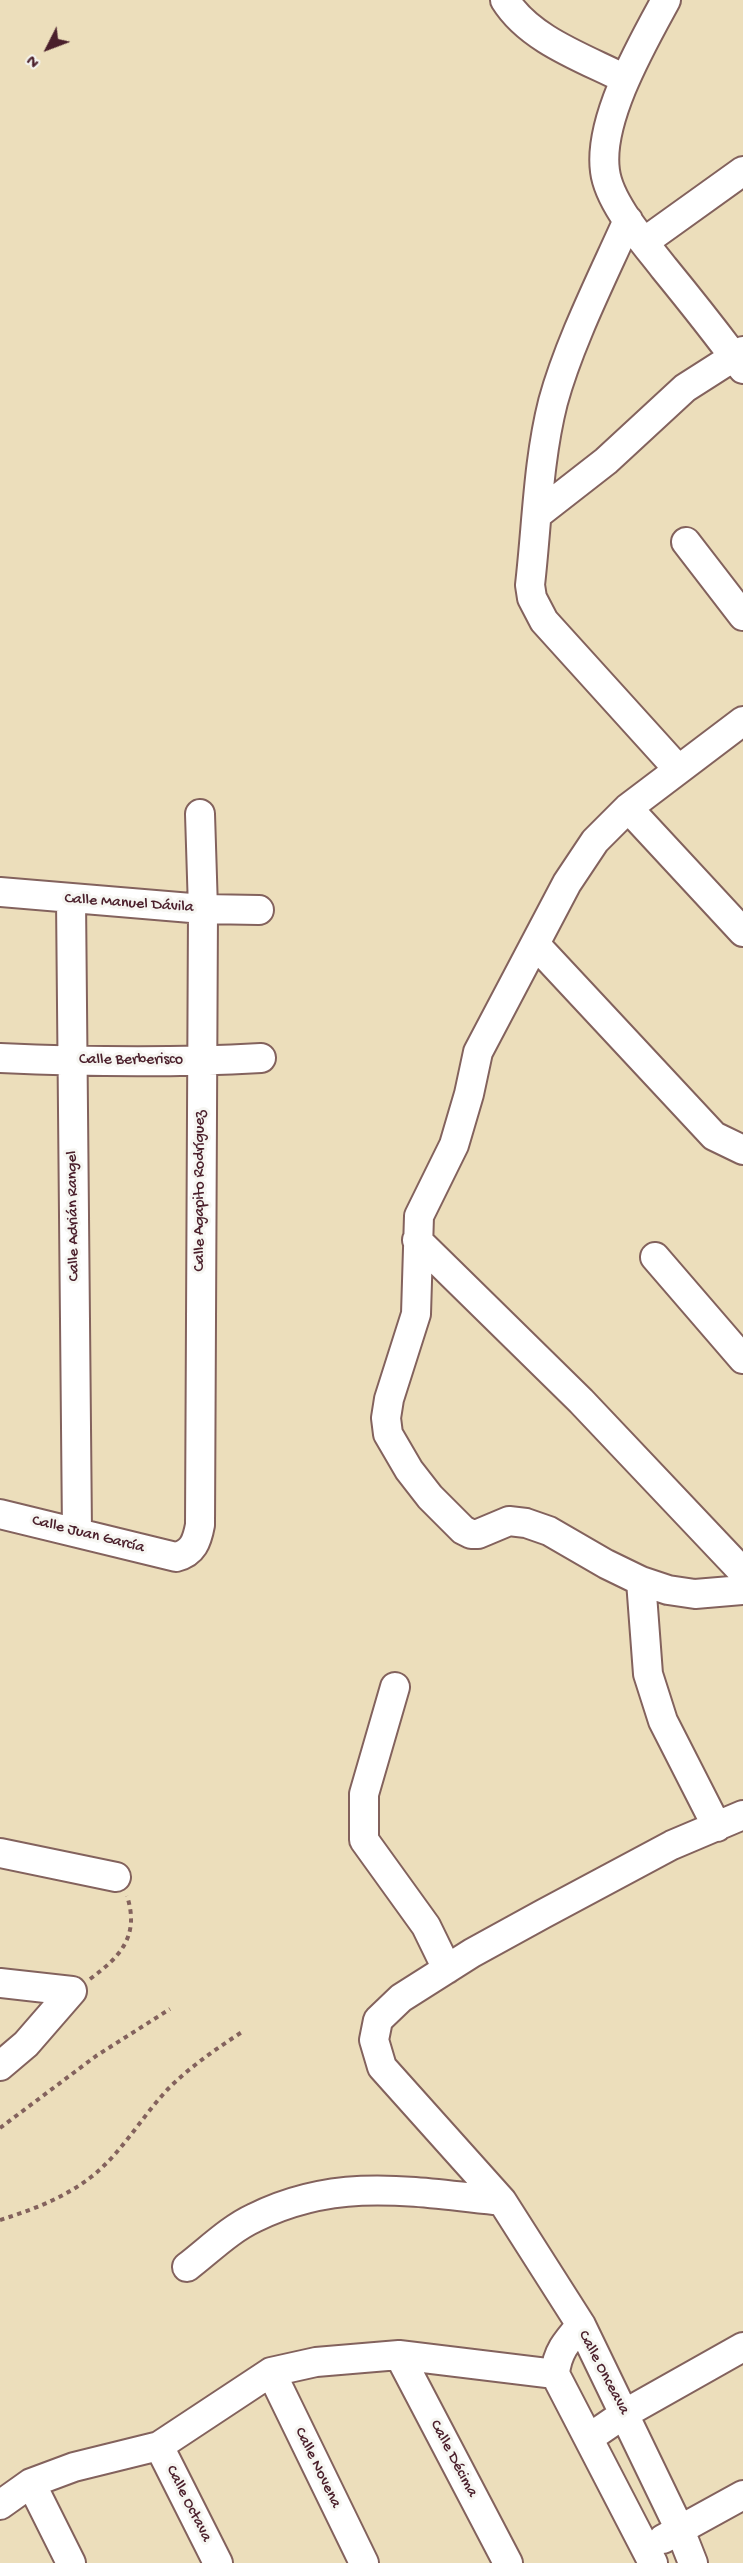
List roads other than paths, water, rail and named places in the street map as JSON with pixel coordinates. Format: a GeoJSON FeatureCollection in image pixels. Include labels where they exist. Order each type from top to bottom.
{"type":"FeatureCollection","features":[{"type":"Feature","properties":{"kind":"street"},"geometry":{"type":"LineString","coordinates":[[505,0],[513,13],[548,39],[625,79]]}},
{"type":"Feature","properties":{"kind":"street"},"geometry":{"type":"LineString","coordinates":[[538,514],[606,461],[685,388],[740,359],[628,220],[609,189],[605,171],[605,152],[611,121],[625,79],[666,0]]}},
{"type":"Feature","properties":{"kind":"street"},"geometry":{"type":"LineString","coordinates":[[644,242],[743,171]]}},
{"type":"Feature","properties":{"kind":"street"},"geometry":{"type":"LineString","coordinates":[[628,220],[561,377],[543,454],[530,585],[536,608],[558,638],[678,769]]}},
{"type":"Feature","properties":{"kind":"street"},"geometry":{"type":"LineString","coordinates":[[686,542],[743,616]]}},
{"type":"Feature","properties":{"kind":"street"},"geometry":{"type":"LineString","coordinates":[[743,721],[628,808],[595,841],[567,883],[478,1052],[454,1145],[419,1216],[416,1314],[389,1399],[386,1418],[388,1434],[397,1452],[430,1497],[463,1530],[471,1534],[478,1534],[509,1521],[526,1523],[549,1531],[641,1581],[695,1594],[743,1590]]}},
{"type":"Feature","properties":{"kind":"street"},"geometry":{"type":"LineString","coordinates":[[628,808],[743,932]]}},
{"type":"Feature","properties":{"kind":"street","name":"Calle Agapito Rodríguez"},"geometry":{"type":"LineString","coordinates":[[176,1557],[186,1554],[193,1548],[200,1526],[202,909],[200,814]]}},
{"type":"Feature","properties":{"kind":"street","name":"Calle Manuel Dávila"},"geometry":{"type":"LineString","coordinates":[[0,892],[71,900],[202,909],[259,910]]}},
{"type":"Feature","properties":{"kind":"street","name":"Calle Adrián Rangel"},"geometry":{"type":"LineString","coordinates":[[71,900],[77,1532]]}},
{"type":"Feature","properties":{"kind":"street"},"geometry":{"type":"LineString","coordinates":[[535,944],[714,1136],[743,1150]]}},
{"type":"Feature","properties":{"kind":"street","name":"Calle Berberisco"},"geometry":{"type":"LineString","coordinates":[[0,1058],[73,1061],[202,1061],[261,1058]]}},
{"type":"Feature","properties":{"kind":"street"},"geometry":{"type":"LineString","coordinates":[[417,1240],[580,1401],[743,1572]]}},
{"type":"Feature","properties":{"kind":"street"},"geometry":{"type":"LineString","coordinates":[[655,1257],[743,1359]]}},
{"type":"Feature","properties":{"kind":"street","name":"Calle Juan García"},"geometry":{"type":"LineString","coordinates":[[0,1514],[176,1557]]}},
{"type":"Feature","properties":{"kind":"street"},"geometry":{"type":"LineString","coordinates":[[641,1581],[648,1674],[663,1721],[717,1827]]}},
{"type":"Feature","properties":{"kind":"street"},"geometry":{"type":"LineString","coordinates":[[395,1687],[364,1794],[364,1840],[426,1926],[447,1969]]}},
{"type":"Feature","properties":{"kind":"street"},"geometry":{"type":"LineString","coordinates":[[580,2325],[502,2201],[382,2067],[374,2040],[378,2020],[401,1998],[543,1914],[672,1845],[743,1815]]}},
{"type":"Feature","properties":{"kind":"street"},"geometry":{"type":"LineString","coordinates":[[0,1853],[116,1877]]}},
{"type":"Feature","properties":{"kind":"street"},"geometry":{"type":"LineString","coordinates":[[0,1983],[72,1991],[26,2044],[0,2066]]}},
{"type":"Feature","properties":{"kind":"street"},"geometry":{"type":"LineString","coordinates":[[187,2267],[252,2218],[304,2198],[338,2191],[387,2189],[502,2201]]}},
{"type":"Feature","properties":{"kind":"street","name":"Calle Onceava"},"geometry":{"type":"LineString","coordinates":[[555,2374],[556,2360],[562,2346],[580,2325],[680,2530],[693,2563]]}},
{"type":"Feature","properties":{"kind":"street"},"geometry":{"type":"LineString","coordinates":[[589,2438],[624,2414],[743,2348]]}},
{"type":"Feature","properties":{"kind":"street"},"geometry":{"type":"LineString","coordinates":[[0,2505],[31,2482],[75,2467],[159,2446],[271,2372],[316,2362],[399,2355],[555,2374],[649,2556],[680,2530],[743,2495]]}},
{"type":"Feature","properties":{"kind":"street","name":"Calle Décima"},"geometry":{"type":"LineString","coordinates":[[399,2355],[508,2563]]}},
{"type":"Feature","properties":{"kind":"street","name":"Calle Novena"},"geometry":{"type":"LineString","coordinates":[[271,2372],[364,2563]]}},
{"type":"Feature","properties":{"kind":"street","name":"Calle Octava"},"geometry":{"type":"LineString","coordinates":[[159,2446],[218,2563]]}},
{"type":"Feature","properties":{"kind":"street"},"geometry":{"type":"LineString","coordinates":[[31,2482],[71,2563]]}}]}
